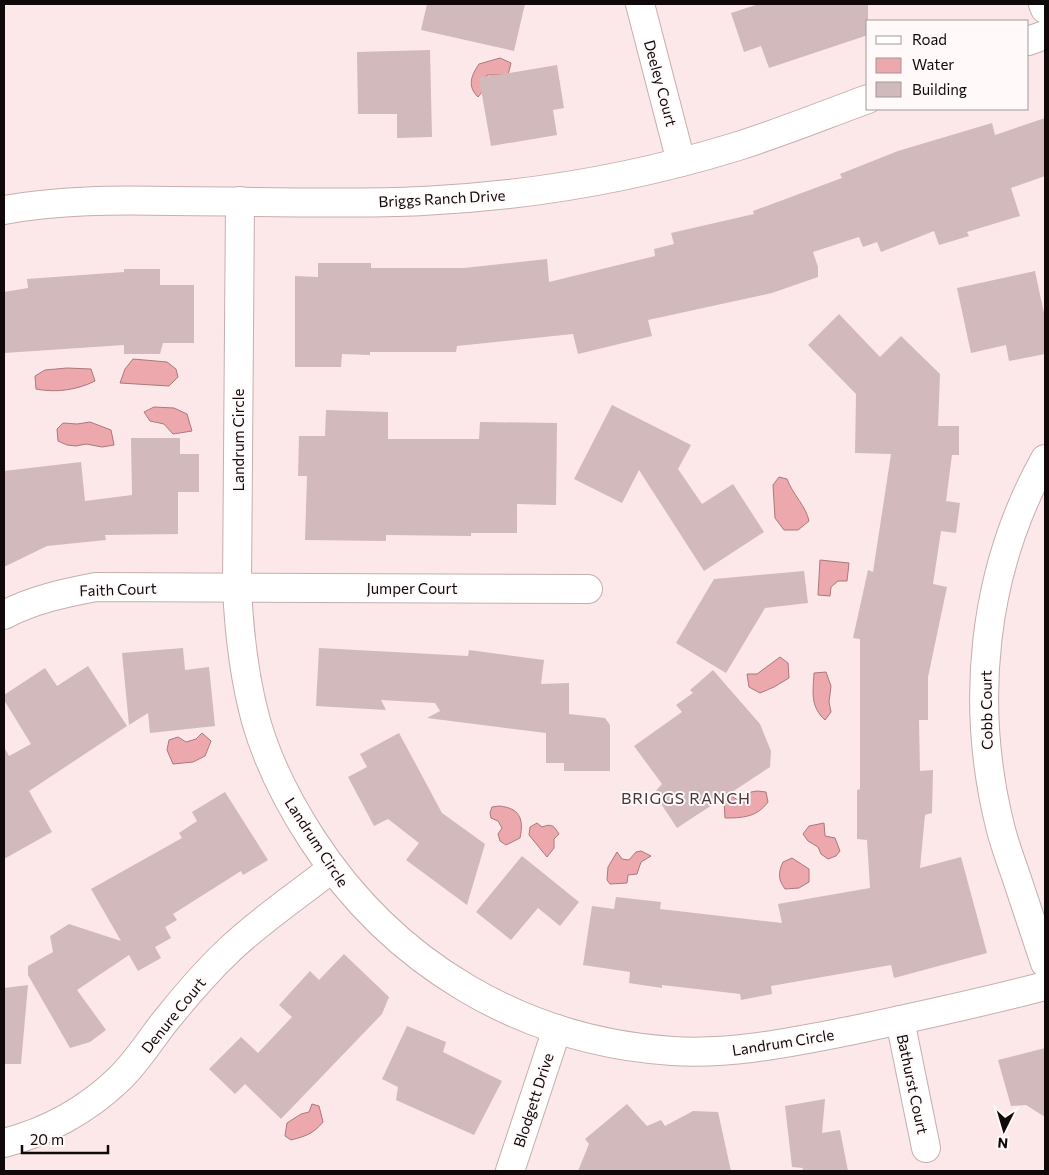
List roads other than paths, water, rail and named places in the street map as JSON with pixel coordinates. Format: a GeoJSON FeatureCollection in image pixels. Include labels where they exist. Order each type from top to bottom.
{"type":"FeatureCollection","features":[{"type":"Feature","properties":{"kind":"street","name":"Deeley Court"},"geometry":{"type":"LineString","coordinates":[[640,4],[681,162]]}},
{"type":"Feature","properties":{"kind":"street"},"geometry":{"type":"LineString","coordinates":[[1043,4],[1045,9]]}},
{"type":"Feature","properties":{"kind":"street"},"geometry":{"type":"LineString","coordinates":[[1029,41],[1045,35]]}},
{"type":"Feature","properties":{"kind":"street","name":"Briggs Ranch Drive"},"geometry":{"type":"LineString","coordinates":[[4,210],[27,206],[100,200],[422,201],[507,195],[592,182],[681,162],[736,146],[866,100]]}},
{"type":"Feature","properties":{"kind":"street","name":"Landrum Circle"},"geometry":{"type":"LineString","coordinates":[[240,201],[237,587],[239,628],[246,675],[256,722],[273,768],[294,811],[331,869],[354,897],[388,931],[426,962],[466,989],[509,1011],[557,1030],[625,1046],[673,1051],[721,1052],[769,1047],[982,1003],[1045,986]]}},
{"type":"Feature","properties":{"kind":"street","name":"Cobb Court"},"geometry":{"type":"LineString","coordinates":[[1045,459],[1014,525],[999,575],[988,626],[984,686],[984,729],[988,764],[1001,831],[1045,963]]}},
{"type":"Feature","properties":{"kind":"street","name":"Faith Court"},"geometry":{"type":"LineString","coordinates":[[4,615],[16,608],[69,592],[96,587],[237,587]]}},
{"type":"Feature","properties":{"kind":"street","name":"Jumper Court"},"geometry":{"type":"LineString","coordinates":[[237,587],[588,589]]}},
{"type":"Feature","properties":{"kind":"street","name":"Denure Court"},"geometry":{"type":"LineString","coordinates":[[4,1143],[50,1127],[75,1113],[104,1092],[137,1059],[171,1014],[227,952],[248,933],[331,869]]}},
{"type":"Feature","properties":{"kind":"street","name":"Bathurst Court"},"geometry":{"type":"LineString","coordinates":[[900,1020],[926,1148]]}},
{"type":"Feature","properties":{"kind":"street","name":"Blodgett Drive"},"geometry":{"type":"LineString","coordinates":[[510,1171],[557,1030]]}},
{"type":"Feature","properties":{"kind":"water"},"geometry":{"type":"Polygon","coordinates":[[[500,58],[511,63],[508,75],[487,75],[483,91],[478,97],[471,85],[476,68],[479,64],[500,58]]]}},
{"type":"Feature","properties":{"kind":"water"},"geometry":{"type":"Polygon","coordinates":[[[133,359],[167,362],[176,369],[178,377],[169,386],[120,383],[125,369],[133,359]]]}},
{"type":"Feature","properties":{"kind":"water"},"geometry":{"type":"Polygon","coordinates":[[[67,368],[91,369],[95,381],[81,387],[66,390],[36,389],[35,376],[45,370],[67,368]]]}},
{"type":"Feature","properties":{"kind":"water"},"geometry":{"type":"Polygon","coordinates":[[[154,407],[174,408],[187,414],[192,431],[173,434],[164,424],[150,421],[144,412],[154,407]]]}},
{"type":"Feature","properties":{"kind":"water"},"geometry":{"type":"Polygon","coordinates":[[[90,422],[111,430],[114,445],[102,447],[86,444],[76,446],[58,441],[57,429],[63,423],[77,424],[90,422]]]}},
{"type":"Feature","properties":{"kind":"water"},"geometry":{"type":"Polygon","coordinates":[[[779,477],[787,479],[809,521],[798,530],[784,530],[775,518],[773,485],[779,477]]]}},
{"type":"Feature","properties":{"kind":"water"},"geometry":{"type":"Polygon","coordinates":[[[820,560],[849,563],[847,581],[838,581],[831,587],[830,596],[818,595],[820,560]]]}},
{"type":"Feature","properties":{"kind":"water"},"geometry":{"type":"Polygon","coordinates":[[[780,657],[788,663],[789,678],[760,693],[749,687],[747,674],[757,674],[780,657]]]}},
{"type":"Feature","properties":{"kind":"water"},"geometry":{"type":"Polygon","coordinates":[[[826,672],[831,686],[829,702],[831,712],[825,720],[817,710],[813,687],[814,673],[826,672]]]}},
{"type":"Feature","properties":{"kind":"water"},"geometry":{"type":"Polygon","coordinates":[[[202,733],[211,741],[205,756],[193,762],[173,764],[167,750],[169,740],[178,737],[186,742],[196,739],[202,733]]]}},
{"type":"Feature","properties":{"kind":"water"},"geometry":{"type":"Polygon","coordinates":[[[751,792],[766,792],[768,802],[764,807],[749,816],[725,818],[724,798],[731,796],[738,800],[748,800],[751,792]]]}},
{"type":"Feature","properties":{"kind":"water"},"geometry":{"type":"Polygon","coordinates":[[[499,806],[512,809],[521,820],[520,838],[506,845],[500,841],[498,834],[502,828],[498,821],[491,818],[490,813],[492,807],[499,806]]]}},
{"type":"Feature","properties":{"kind":"water"},"geometry":{"type":"Polygon","coordinates":[[[537,823],[542,827],[552,826],[559,834],[554,839],[554,848],[547,857],[529,835],[530,827],[537,823]]]}},
{"type":"Feature","properties":{"kind":"water"},"geometry":{"type":"Polygon","coordinates":[[[824,823],[825,836],[835,838],[840,851],[836,856],[828,859],[803,834],[809,826],[824,823]]]}},
{"type":"Feature","properties":{"kind":"water"},"geometry":{"type":"Polygon","coordinates":[[[641,851],[651,856],[641,862],[637,874],[628,875],[627,883],[610,884],[607,880],[608,867],[617,852],[622,859],[629,860],[636,852],[641,851]]]}},
{"type":"Feature","properties":{"kind":"water"},"geometry":{"type":"Polygon","coordinates":[[[792,858],[809,869],[809,882],[799,888],[785,889],[779,876],[780,869],[783,862],[792,858]]]}},
{"type":"Feature","properties":{"kind":"water"},"geometry":{"type":"Polygon","coordinates":[[[312,1104],[319,1106],[323,1122],[305,1136],[291,1140],[285,1136],[287,1123],[301,1114],[309,1112],[312,1104]]]}},
{"type":"Feature","properties":{"kind":"district","name":"BRIGGS RANCH"},"geometry":{"type":"Point","coordinates":[686,797]}}]}
